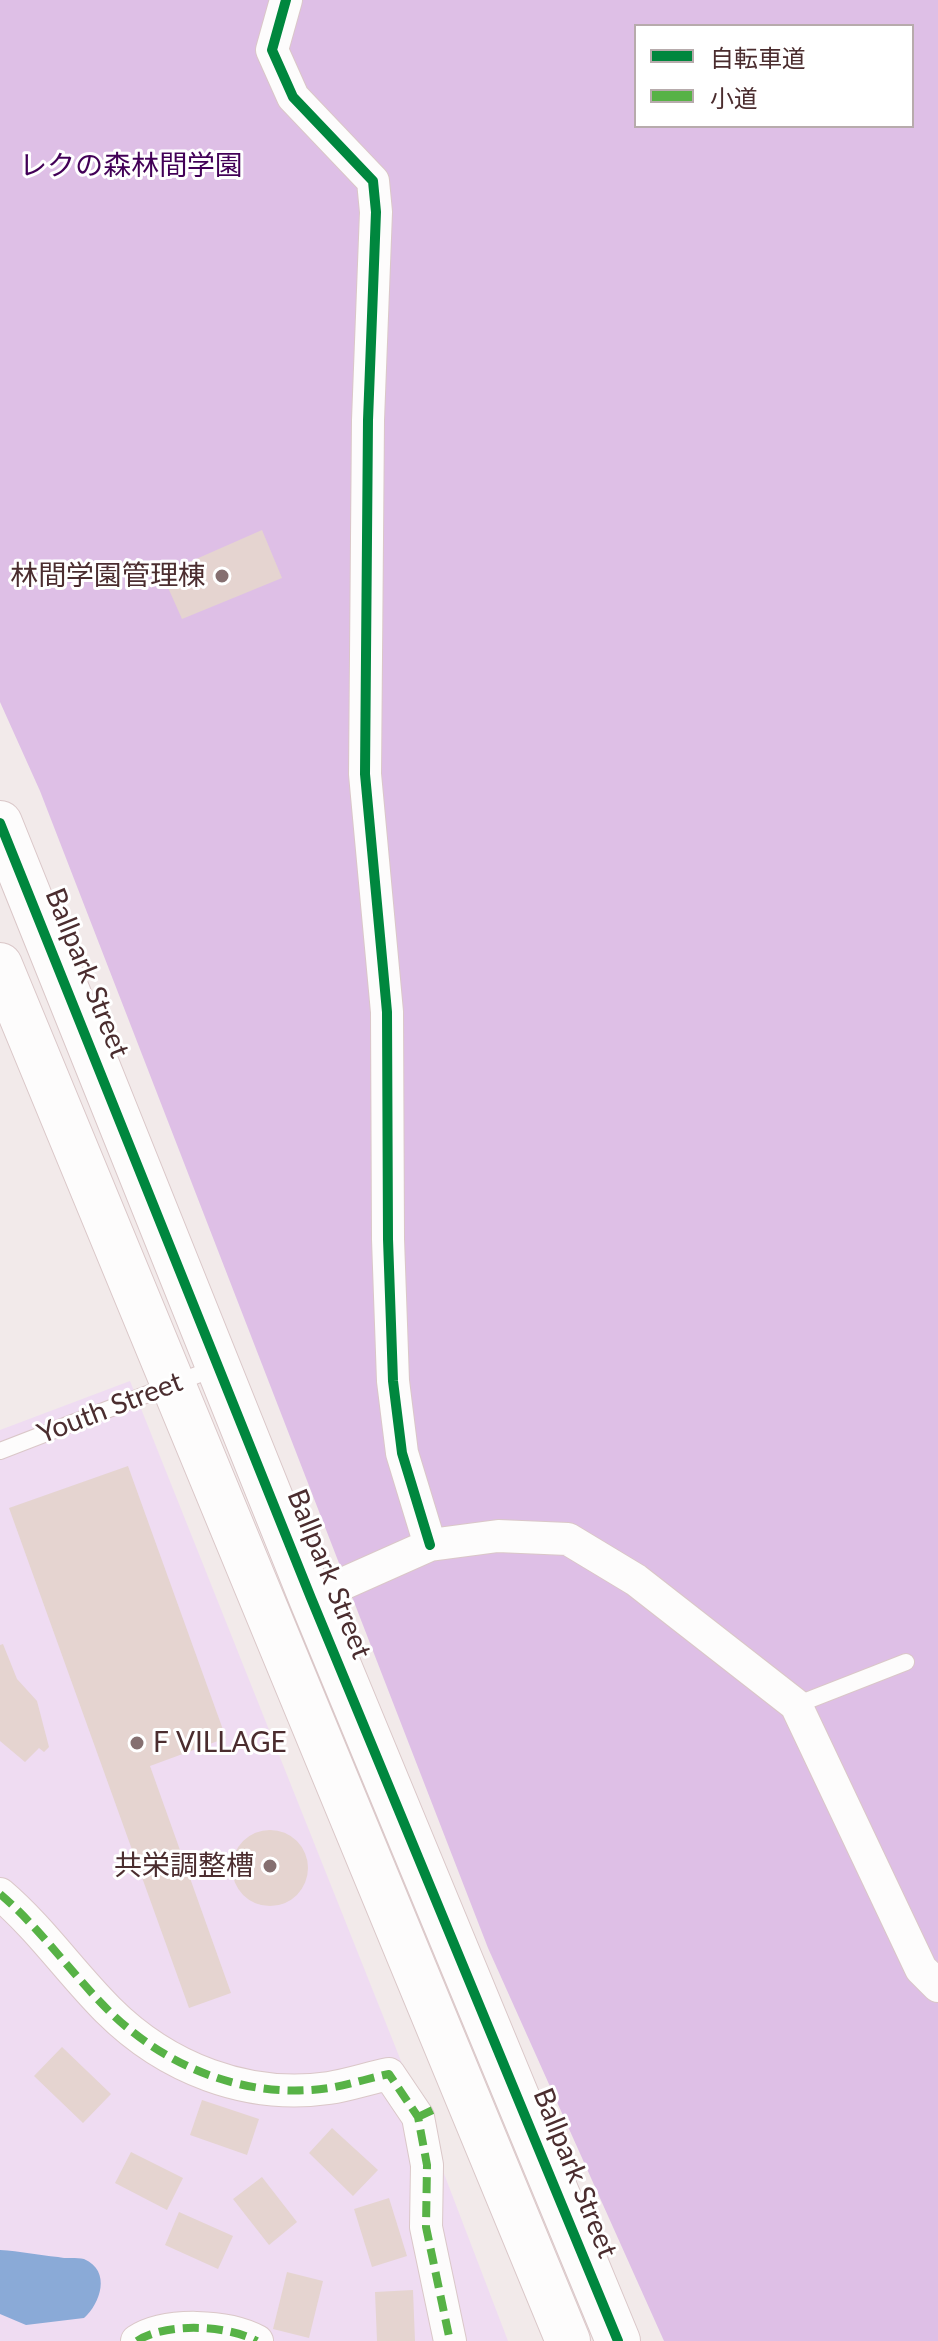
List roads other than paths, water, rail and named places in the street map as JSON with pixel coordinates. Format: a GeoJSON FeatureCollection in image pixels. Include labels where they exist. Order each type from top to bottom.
{"type":"FeatureCollection","features":[{"type":"Feature","properties":{"kind":"street"},"geometry":{"type":"LineString","coordinates":[[286,0],[272,50],[293,97],[373,181],[376,212],[368,420],[365,774],[387,1012],[388,1239],[393,1381],[402,1453],[430,1545]]}},
{"type":"Feature","properties":{"kind":"street","name":"Ballpark Street"},"geometry":{"type":"LineString","coordinates":[[3,841],[618,2341]]}},
{"type":"Feature","properties":{"kind":"street"},"geometry":{"type":"LineString","coordinates":[[0,965],[568,2341]]}},
{"type":"Feature","properties":{"kind":"street"},"geometry":{"type":"LineString","coordinates":[[311,1598],[430,1545],[498,1536],[568,1539],[636,1580],[796,1705],[921,1969],[938,1986]]}},
{"type":"Feature","properties":{"kind":"street"},"geometry":{"type":"LineString","coordinates":[[0,1894],[107,2009],[141,2040],[178,2063],[237,2084],[268,2090],[330,2088],[389,2074],[427,2112],[426,2227],[450,2341]]}},
{"type":"Feature","properties":{"kind":"street"},"geometry":{"type":"LineString","coordinates":[[137,2341],[178,2328],[218,2329],[257,2341]]}},
{"type":"Feature","properties":{"kind":"lane","name":"Youth Street"},"geometry":{"type":"LineString","coordinates":[[0,1451],[220,1366]]}},
{"type":"Feature","properties":{"kind":"lane"},"geometry":{"type":"LineString","coordinates":[[796,1705],[906,1662]]}},
{"type":"Feature","properties":{"kind":"water"},"geometry":{"type":"Polygon","coordinates":[[[0,2250],[84,2259],[93,2264],[101,2279],[95,2305],[84,2318],[26,2325],[0,2314],[0,2250]]]}},
{"type":"Feature","properties":{"kind":"place","name":"林間学園管理棟"},"geometry":{"type":"Point","coordinates":[222,576]}},
{"type":"Feature","properties":{"kind":"place","name":"F VILLAGE"},"geometry":{"type":"Point","coordinates":[137,1743]}},
{"type":"Feature","properties":{"kind":"place","name":"共栄調整槽"},"geometry":{"type":"Point","coordinates":[270,1866]}},
{"type":"Feature","properties":{"kind":"park label","name":"レクの森林間学園"},"geometry":{"type":"Point","coordinates":[131,166]}}]}
